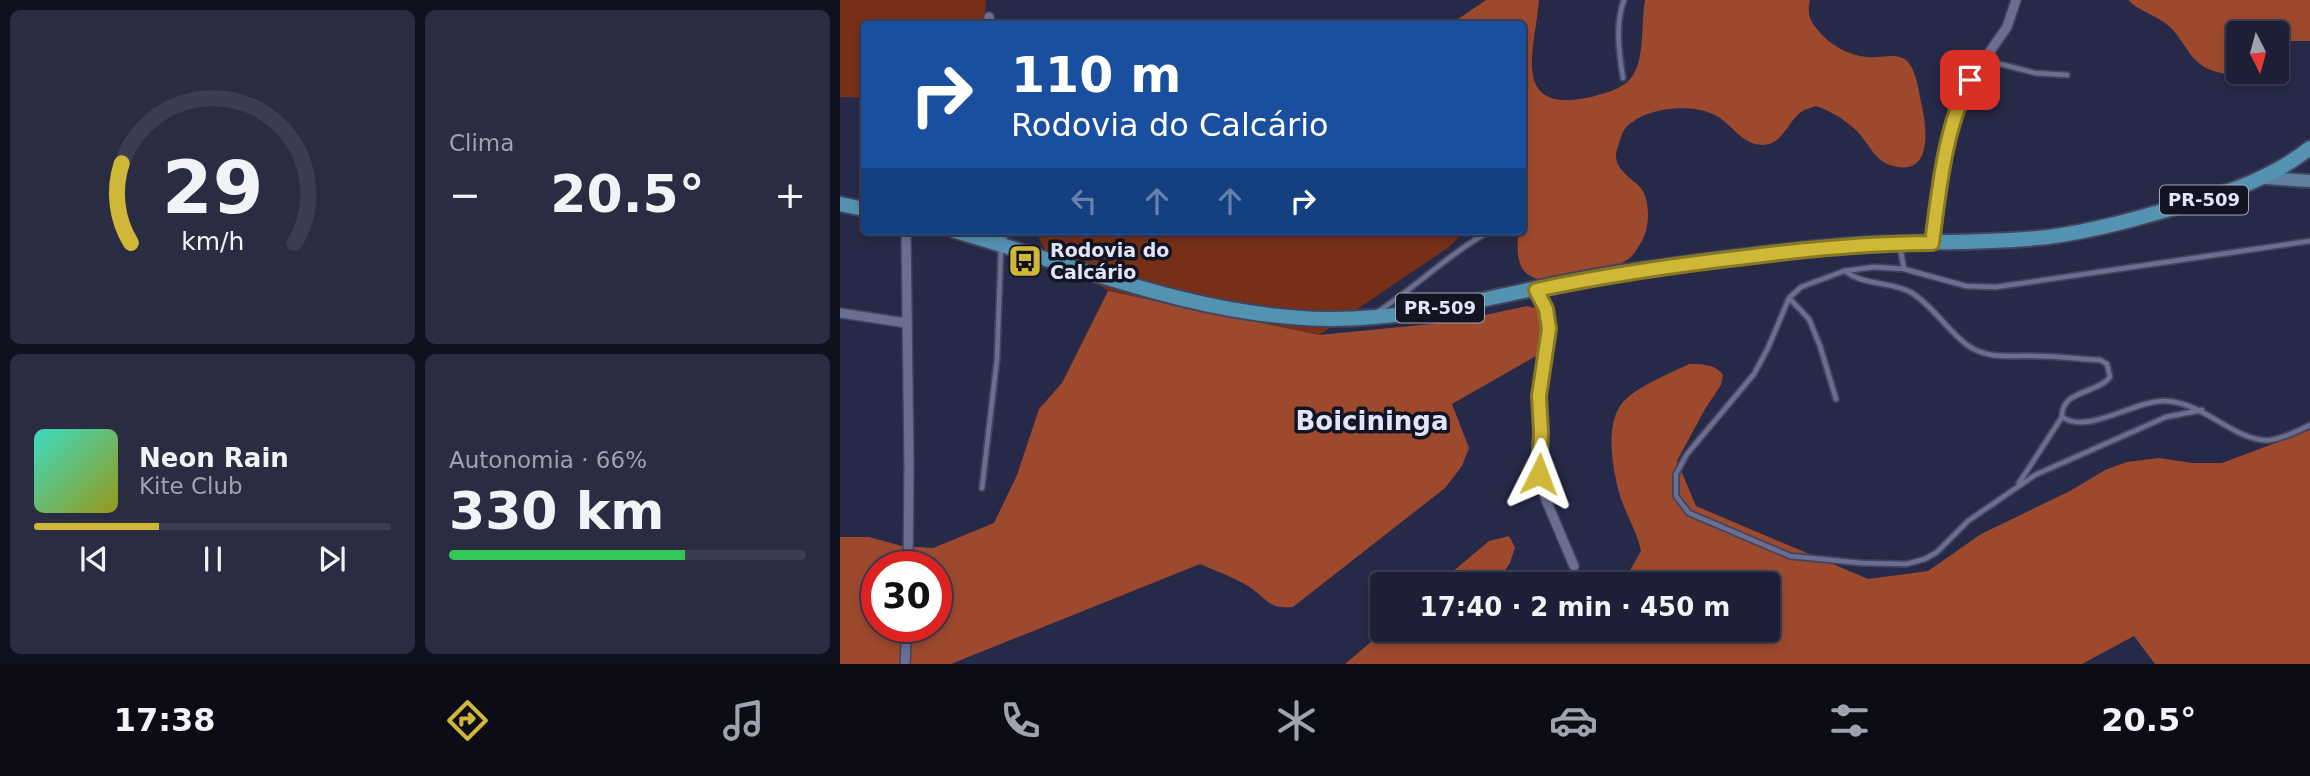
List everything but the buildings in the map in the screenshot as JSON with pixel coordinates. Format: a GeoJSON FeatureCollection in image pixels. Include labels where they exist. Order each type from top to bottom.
{"type":"FeatureCollection","features":[{"type":"Feature","properties":{"kind":"main road","name":"PR-509"},"geometry":{"type":"LineString","coordinates":[[982,235],[1002,238],[1200,305],[1265,315],[1329,319],[1451,307],[1619,273],[1840,246],[2025,239],[2089,230],[2233,192],[2266,178],[2310,148]]}},
{"type":"Feature","properties":{"kind":"main road"},"geometry":{"type":"LineString","coordinates":[[840,204],[861,208]]}},
{"type":"Feature","properties":{"kind":"street"},"geometry":{"type":"LineString","coordinates":[[1932,243],[1939,186],[1960,99],[2007,27],[2016,0]]}},
{"type":"Feature","properties":{"kind":"street"},"geometry":{"type":"LineString","coordinates":[[2266,178],[2310,181]]}},
{"type":"Feature","properties":{"kind":"street"},"geometry":{"type":"LineString","coordinates":[[906,235],[908,551]]}},
{"type":"Feature","properties":{"kind":"street"},"geometry":{"type":"LineString","coordinates":[[1536,290],[1546,309],[1549,329],[1539,396],[1539,474],[1546,500],[1574,565]]}},
{"type":"Feature","properties":{"kind":"street"},"geometry":{"type":"LineString","coordinates":[[840,313],[906,323]]}},
{"type":"Feature","properties":{"kind":"street"},"geometry":{"type":"LineString","coordinates":[[905,664],[906,642]]}},
{"type":"Feature","properties":{"kind":"lane"},"geometry":{"type":"LineString","coordinates":[[1623,78],[1619,36],[1624,0]]}},
{"type":"Feature","properties":{"kind":"lane"},"geometry":{"type":"LineString","coordinates":[[1984,60],[2035,73],[2067,75]]}},
{"type":"Feature","properties":{"kind":"lane"},"geometry":{"type":"LineString","coordinates":[[1372,316],[1423,280],[1466,244],[1483,235]]}},
{"type":"Feature","properties":{"kind":"lane"},"geometry":{"type":"LineString","coordinates":[[982,488],[997,359],[1002,238]]}},
{"type":"Feature","properties":{"kind":"lane"},"geometry":{"type":"LineString","coordinates":[[2202,410],[2166,417],[2035,475],[1968,521],[1937,552],[1925,559],[1906,564],[1790,556],[1689,513],[1676,496],[1676,474],[1687,454],[1754,374],[1789,298],[1801,287],[1844,271],[1874,267],[1904,269],[1966,286],[1996,287],[2310,241]]}},
{"type":"Feature","properties":{"kind":"lane"},"geometry":{"type":"LineString","coordinates":[[1899,242],[1904,269]]}},
{"type":"Feature","properties":{"kind":"lane"},"geometry":{"type":"LineString","coordinates":[[1844,271],[1858,279],[1910,292],[1923,301],[1968,345],[1981,353],[1997,357],[2036,356],[2100,360],[2107,364],[2110,377],[2106,383],[2071,398],[2064,404],[2062,416],[2017,486]]}},
{"type":"Feature","properties":{"kind":"lane"},"geometry":{"type":"LineString","coordinates":[[1789,298],[1809,319],[1836,399]]}},
{"type":"Feature","properties":{"kind":"lane"},"geometry":{"type":"LineString","coordinates":[[2062,416],[2076,423],[2108,417],[2161,401],[2182,402],[2202,410],[2246,436],[2269,440],[2310,425]]}},
{"type":"Feature","properties":{"kind":"shaded area"},"geometry":{"type":"Polygon","coordinates":[[[840,0],[986,0],[984,21],[861,21],[861,98],[840,97],[840,0]]]}},
{"type":"Feature","properties":{"kind":"shaded area"},"geometry":{"type":"Polygon","coordinates":[[[1486,0],[1539,0],[1532,57],[1533,74],[1537,87],[1548,96],[1565,100],[1608,92],[1620,87],[1633,75],[1641,49],[1645,0],[1810,0],[1809,16],[1812,22],[1833,44],[1860,56],[1894,56],[1908,62],[1915,76],[1923,113],[1924,149],[1921,158],[1914,165],[1890,165],[1880,159],[1848,123],[1816,106],[1796,116],[1775,141],[1762,145],[1748,141],[1719,118],[1704,111],[1683,108],[1649,113],[1625,128],[1616,153],[1619,166],[1641,188],[1646,201],[1646,231],[1636,251],[1624,262],[1590,274],[1541,280],[1522,268],[1518,250],[1518,235],[1526,235],[1526,21],[1455,21],[1486,0]]]}},
{"type":"Feature","properties":{"kind":"shaded area"},"geometry":{"type":"Polygon","coordinates":[[[2128,0],[2310,0],[2310,41],[2289,41],[2289,21],[2226,21],[2226,74],[2220,73],[2198,62],[2168,25],[2128,0]]]}},
{"type":"Feature","properties":{"kind":"shaded area"},"geometry":{"type":"Polygon","coordinates":[[[1038,235],[1461,235],[1449,247],[1319,335],[1108,291],[1043,247],[1038,235]]]}},
{"type":"Feature","properties":{"kind":"shaded area"},"geometry":{"type":"Polygon","coordinates":[[[1108,291],[1319,335],[1452,322],[1527,306],[1544,310],[1554,328],[1550,342],[1536,356],[1452,404],[1469,448],[1462,466],[1445,488],[1293,607],[1272,604],[1242,583],[1200,564],[951,664],[840,664],[840,537],[869,537],[902,546],[933,548],[994,523],[1017,475],[1039,409],[1062,383],[1108,291]]]}},
{"type":"Feature","properties":{"kind":"shaded area"},"geometry":{"type":"Polygon","coordinates":[[[1689,364],[1712,367],[1723,375],[1721,385],[1677,461],[1696,506],[1868,579],[1928,571],[1981,534],[2070,491],[2105,470],[2127,462],[2159,458],[2193,463],[2222,463],[2310,430],[2310,664],[2155,664],[2134,636],[2082,664],[1345,664],[1371,642],[1780,642],[1780,572],[1629,572],[1641,551],[1615,475],[1613,426],[1615,415],[1626,399],[1652,382],[1689,364]]]}},
{"type":"Feature","properties":{"kind":"shaded area"},"geometry":{"type":"Polygon","coordinates":[[[1509,536],[1515,547],[1510,563],[1504,572],[1452,572],[1489,541],[1509,536]]]}},
{"type":"Feature","properties":{"kind":"place","name":"Rodovia do Calcário"},"geometry":{"type":"Point","coordinates":[1025,261]}},
{"type":"Feature","properties":{"kind":"district","name":"Boicininga"},"geometry":{"type":"Point","coordinates":[1372,421]}},
{"type":"Feature","properties":{"kind":"route"},"geometry":{"type":"LineString","coordinates":[[1539,474],[1541,432],[1538,406],[1549,319],[1536,290],[1619,273],[1803,250],[1880,243],[1932,243],[1939,186],[1960,99],[1970,80]]}}]}
